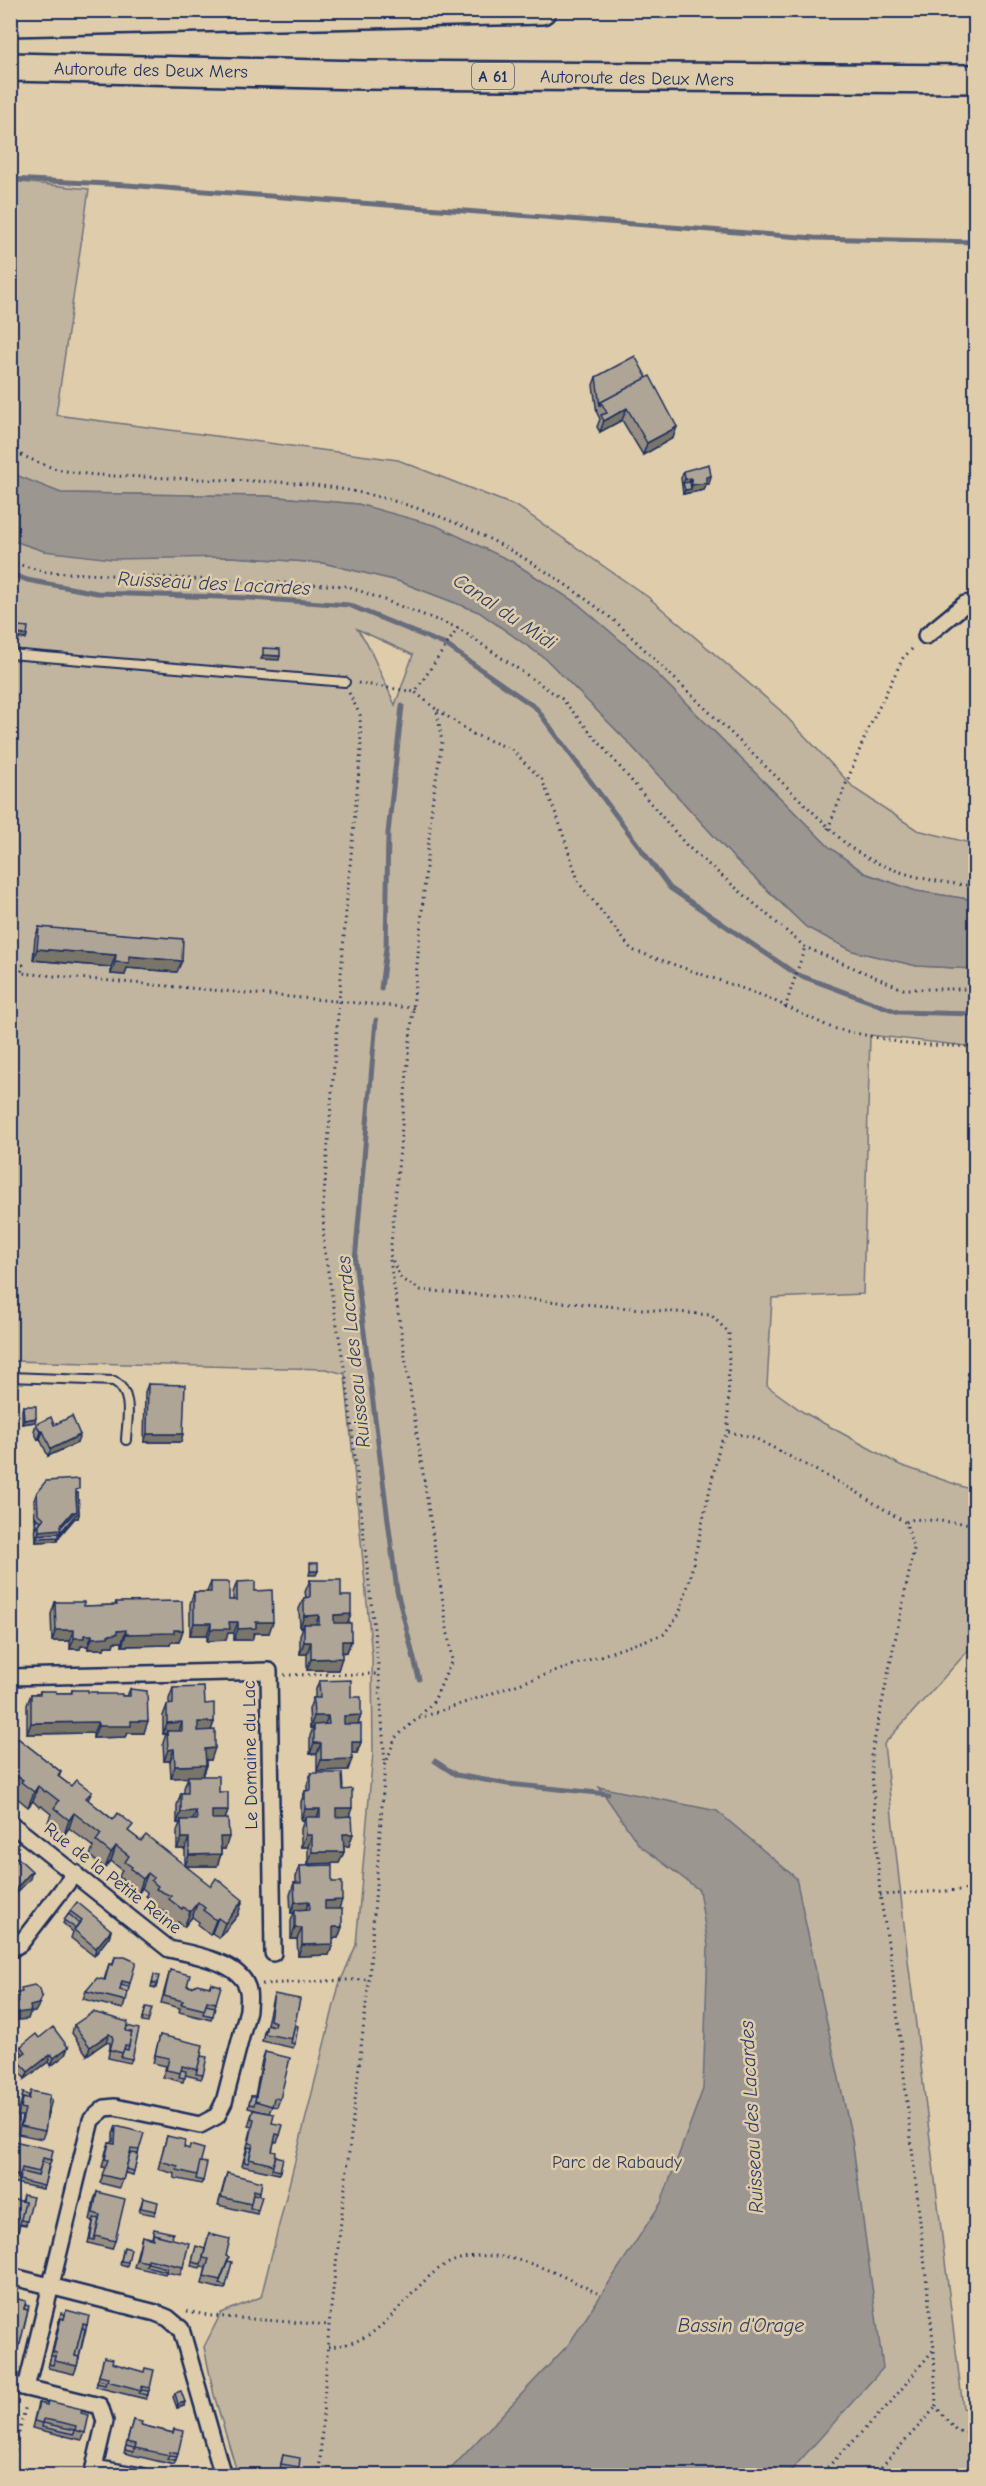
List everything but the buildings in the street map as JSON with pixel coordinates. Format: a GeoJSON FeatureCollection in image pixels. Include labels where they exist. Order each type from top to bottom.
{"type":"FeatureCollection","features":[{"type":"Feature","properties":{"kind":"highway"},"geometry":{"type":"LineString","coordinates":[[10,22],[542,10]]}},
{"type":"Feature","properties":{"kind":"highway","name":"Autoroute des Deux Mers"},"geometry":{"type":"LineString","coordinates":[[10,67],[363,75],[975,79]]}},
{"type":"Feature","properties":{"kind":"street"},"geometry":{"type":"LineString","coordinates":[[926,636],[965,604],[975,602]]}},
{"type":"Feature","properties":{"kind":"street","name":"Le Domaine du Lac"},"geometry":{"type":"LineString","coordinates":[[10,1677],[269,1671],[273,1953]]}},
{"type":"Feature","properties":{"kind":"street","name":"Rue de la Petite Reine"},"geometry":{"type":"LineString","coordinates":[[10,1823],[169,1949],[200,1956],[232,1968],[247,1984]]}},
{"type":"Feature","properties":{"kind":"street"},"geometry":{"type":"LineString","coordinates":[[10,1950],[21,1943],[75,1874]]}},
{"type":"Feature","properties":{"kind":"street"},"geometry":{"type":"LineString","coordinates":[[141,2475],[93,2472],[105,2421],[100,2406],[22,2387],[51,2286],[53,2270],[91,2120],[105,2108],[115,2107],[200,2125],[217,2116],[224,2102],[248,2010],[247,1984]]}},
{"type":"Feature","properties":{"kind":"street"},"geometry":{"type":"LineString","coordinates":[[10,2276],[156,2313],[168,2318],[181,2329],[223,2475]]}},
{"type":"Feature","properties":{"kind":"lane"},"geometry":{"type":"LineString","coordinates":[[10,654],[345,682]]}},
{"type":"Feature","properties":{"kind":"lane"},"geometry":{"type":"LineString","coordinates":[[10,1377],[114,1381],[122,1386],[127,1397],[126,1440]]}},
{"type":"Feature","properties":{"kind":"path"},"geometry":{"type":"LineString","coordinates":[[10,450],[41,465],[90,475],[280,482],[363,491],[458,522],[559,579],[616,622],[848,846],[884,867],[932,881],[975,886]]}},
{"type":"Feature","properties":{"kind":"path"},"geometry":{"type":"LineString","coordinates":[[10,562],[46,572],[347,586],[458,628],[562,699],[687,846],[806,947],[903,989],[975,989]]}},
{"type":"Feature","properties":{"kind":"path"},"geometry":{"type":"LineString","coordinates":[[415,692],[458,628]]}},
{"type":"Feature","properties":{"kind":"path"},"geometry":{"type":"LineString","coordinates":[[828,829],[866,734],[903,658],[926,636]]}},
{"type":"Feature","properties":{"kind":"path"},"geometry":{"type":"LineString","coordinates":[[345,682],[415,692],[473,734],[511,749],[542,780],[558,819],[579,883],[632,950],[764,996],[785,1008],[832,1028],[907,1044],[975,1047]]}},
{"type":"Feature","properties":{"kind":"path"},"geometry":{"type":"LineString","coordinates":[[320,2475],[329,2325],[369,1979],[385,1766],[379,1674],[347,1384],[324,1248],[324,1208],[347,898],[361,749],[360,715],[345,682]]}},
{"type":"Feature","properties":{"kind":"path"},"geometry":{"type":"LineString","coordinates":[[385,1766],[395,1738],[434,1701],[452,1660],[390,1255],[432,804],[442,742],[437,710]]}},
{"type":"Feature","properties":{"kind":"path"},"geometry":{"type":"LineString","coordinates":[[785,1008],[806,947]]}},
{"type":"Feature","properties":{"kind":"path"},"geometry":{"type":"LineString","coordinates":[[10,964],[23,965],[21,973],[414,1008]]}},
{"type":"Feature","properties":{"kind":"path"},"geometry":{"type":"LineString","coordinates":[[390,1255],[401,1279],[422,1290],[711,1315],[729,1333],[728,1432],[720,1444],[686,1593],[679,1614],[664,1634],[417,1719]]}},
{"type":"Feature","properties":{"kind":"path"},"geometry":{"type":"LineString","coordinates":[[728,1432],[753,1437],[855,1491],[906,1522],[914,1549],[871,1756],[880,1895],[892,1966],[934,2349],[936,2407],[956,2430],[975,2435]]}},
{"type":"Feature","properties":{"kind":"path"},"geometry":{"type":"LineString","coordinates":[[906,1522],[914,1520],[975,1524]]}},
{"type":"Feature","properties":{"kind":"path"},"geometry":{"type":"LineString","coordinates":[[269,1676],[379,1674]]}},
{"type":"Feature","properties":{"kind":"path"},"geometry":{"type":"LineString","coordinates":[[880,1895],[975,1889]]}},
{"type":"Feature","properties":{"kind":"path"},"geometry":{"type":"LineString","coordinates":[[247,1984],[369,1979]]}},
{"type":"Feature","properties":{"kind":"path"},"geometry":{"type":"LineString","coordinates":[[328,2347],[357,2342],[381,2328],[438,2270],[459,2259],[481,2256],[501,2257],[565,2277],[597,2293]]}},
{"type":"Feature","properties":{"kind":"path"},"geometry":{"type":"LineString","coordinates":[[182,2310],[212,2316],[329,2325]]}},
{"type":"Feature","properties":{"kind":"path"},"geometry":{"type":"LineString","coordinates":[[819,2475],[891,2402],[934,2349]]}},
{"type":"Feature","properties":{"kind":"path"},"geometry":{"type":"LineString","coordinates":[[10,2468],[22,2387]]}},
{"type":"Feature","properties":{"kind":"path"},"geometry":{"type":"LineString","coordinates":[[873,2475],[936,2407]]}},
{"type":"Feature","properties":{"kind":"green space"},"geometry":{"type":"Polygon","coordinates":[[[11,181],[89,189],[56,415],[398,460],[518,507],[648,597],[780,710],[855,789],[917,830],[975,844],[975,900],[916,891],[865,873],[828,846],[643,660],[578,604],[511,561],[358,504],[267,496],[61,493],[29,481],[11,522],[11,181]]]}},
{"type":"Feature","properties":{"kind":"green space","name":"Parc de Rabaudy"},"geometry":{"type":"Polygon","coordinates":[[[11,540],[44,551],[232,557],[323,563],[398,581],[479,612],[546,659],[627,741],[734,858],[806,927],[853,951],[917,966],[975,969],[975,1047],[870,1035],[863,1294],[772,1298],[767,1386],[803,1412],[900,1465],[975,1491],[975,1643],[884,1744],[963,2408],[975,2411],[975,2475],[238,2475],[214,2395],[204,2347],[221,2313],[261,2297],[339,1985],[356,1945],[373,1753],[372,1656],[345,1374],[326,1369],[11,1361],[11,540]],[[357,629],[367,643],[395,705],[413,655],[357,629]]]}},
{"type":"Feature","properties":{"kind":"water","name":"Canal du Midi"},"geometry":{"type":"Polygon","coordinates":[[[11,473],[61,493],[267,496],[358,504],[437,526],[511,561],[578,604],[643,660],[828,846],[864,873],[916,891],[975,900],[975,969],[917,966],[853,951],[806,927],[734,858],[627,741],[546,659],[479,612],[398,581],[323,563],[232,557],[112,559],[44,551],[11,540],[11,473]]]}},
{"type":"Feature","properties":{"kind":"water","name":"Bassin d'Orage"},"geometry":{"type":"Polygon","coordinates":[[[599,1787],[717,1811],[796,1878],[852,2139],[883,2368],[787,2475],[445,2475],[569,2344],[661,2203],[703,2089],[708,1946],[699,1890],[639,1845],[599,1787]]]}},
{"type":"Feature","properties":{"kind":"waterway"},"geometry":{"type":"LineString","coordinates":[[10,179],[127,185],[814,238],[976,242]]}},
{"type":"Feature","properties":{"kind":"waterway"},"geometry":{"type":"LineString","coordinates":[[10,573],[27,580],[97,593],[250,598],[349,605],[446,645],[536,708],[670,888],[796,974],[898,1012],[976,1014]]}},
{"type":"Feature","properties":{"kind":"waterway","name":"Ruisseau des Lacardes"},"geometry":{"type":"LineString","coordinates":[[381,989],[386,948],[388,833],[402,706]]}},
{"type":"Feature","properties":{"kind":"waterway","name":"Ruisseau des Lacardes"},"geometry":{"type":"LineString","coordinates":[[376,1020],[355,1261],[397,1591],[419,1679]]}},
{"type":"Feature","properties":{"kind":"waterway","name":"Ruisseau des Lacardes"},"geometry":{"type":"LineString","coordinates":[[435,1761],[456,1775],[508,1784],[608,1794]]}}]}
